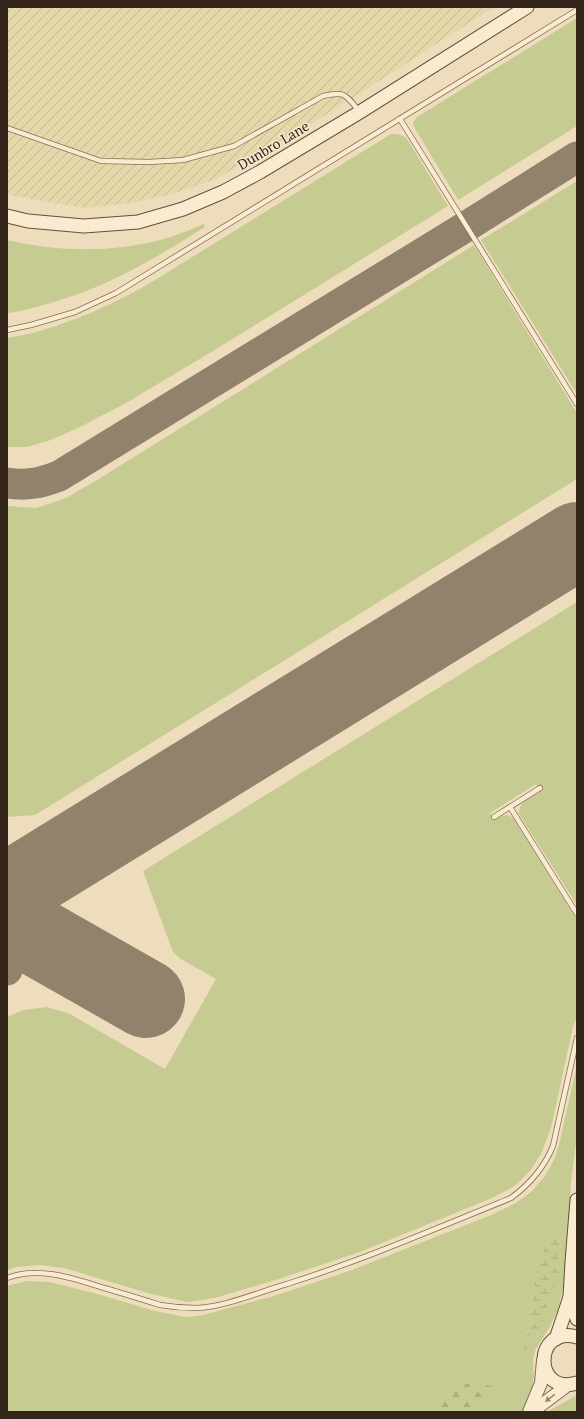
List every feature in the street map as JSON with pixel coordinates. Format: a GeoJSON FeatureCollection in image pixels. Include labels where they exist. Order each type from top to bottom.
{"type":"FeatureCollection","features":[{"type":"Feature","properties":{"kind":"main road","name":"Dunbro Lane"},"geometry":{"type":"LineString","coordinates":[[7,216],[28,221],[84,226],[138,222],[183,209],[223,192],[260,172],[360,112],[527,7]]}},
{"type":"Feature","properties":{"kind":"main road"},"geometry":{"type":"LineString","coordinates":[[556,1339],[570,1297],[577,1200]]}},
{"type":"Feature","properties":{"kind":"main road"},"geometry":{"type":"LineString","coordinates":[[570,1297],[577,1319]]}},
{"type":"Feature","properties":{"kind":"main road"},"geometry":{"type":"LineString","coordinates":[[573,1384],[561,1384],[554,1380],[544,1367],[543,1359],[549,1344],[556,1339],[564,1336],[577,1337]]}},
{"type":"Feature","properties":{"kind":"street"},"geometry":{"type":"LineString","coordinates":[[530,1412],[541,1383],[543,1359]]}},
{"type":"Feature","properties":{"kind":"street"},"geometry":{"type":"LineString","coordinates":[[530,1412],[573,1384]]}},
{"type":"Feature","properties":{"kind":"lane"},"geometry":{"type":"LineString","coordinates":[[7,330],[31,325],[75,312],[116,293],[577,10]]}},
{"type":"Feature","properties":{"kind":"lane"},"geometry":{"type":"LineString","coordinates":[[7,128],[101,161],[149,162],[183,160],[234,146],[323,96],[337,93],[347,96],[360,112]]}},
{"type":"Feature","properties":{"kind":"lane"},"geometry":{"type":"LineString","coordinates":[[400,119],[577,404]]}},
{"type":"Feature","properties":{"kind":"lane"},"geometry":{"type":"LineString","coordinates":[[494,817],[540,788]]}},
{"type":"Feature","properties":{"kind":"lane"},"geometry":{"type":"LineString","coordinates":[[510,807],[577,914]]}},
{"type":"Feature","properties":{"kind":"lane"},"geometry":{"type":"LineString","coordinates":[[7,1278],[29,1273],[49,1274],[73,1278],[160,1305],[197,1308],[220,1304],[318,1274],[403,1242],[511,1198],[524,1189],[536,1176],[547,1160],[553,1146],[577,1038]]}},
{"type":"Feature","properties":{"kind":"shaded area"},"geometry":{"type":"Polygon","coordinates":[[[7,7],[494,7],[342,105],[260,155],[216,179],[172,194],[130,203],[86,208],[7,195],[7,7]]]}},
{"type":"Feature","properties":{"kind":"green space"},"geometry":{"type":"Polygon","coordinates":[[[577,18],[577,126],[458,200],[413,123],[417,117],[577,18]]]}},
{"type":"Feature","properties":{"kind":"green space"},"geometry":{"type":"Polygon","coordinates":[[[391,134],[400,135],[407,139],[448,206],[126,403],[78,428],[48,441],[26,447],[7,447],[7,338],[44,330],[79,318],[147,285],[391,134]]]}},
{"type":"Feature","properties":{"kind":"green space"},"geometry":{"type":"Polygon","coordinates":[[[577,181],[577,394],[481,240],[577,181]]]}},
{"type":"Feature","properties":{"kind":"green space"},"geometry":{"type":"Polygon","coordinates":[[[204,224],[205,227],[146,263],[106,283],[63,299],[28,309],[7,313],[7,240],[66,249],[105,249],[145,244],[179,234],[204,224]]]}},
{"type":"Feature","properties":{"kind":"green space"},"geometry":{"type":"Polygon","coordinates":[[[474,245],[577,413],[577,479],[35,815],[7,817],[7,506],[36,508],[66,498],[474,245]]]}},
{"type":"Feature","properties":{"kind":"green space"},"geometry":{"type":"Polygon","coordinates":[[[577,602],[577,905],[519,814],[523,803],[529,797],[540,791],[536,784],[490,813],[494,820],[508,815],[513,818],[577,920],[577,1017],[573,1027],[551,1128],[541,1154],[530,1171],[515,1186],[492,1198],[360,1252],[279,1279],[215,1298],[188,1302],[151,1294],[64,1268],[40,1265],[17,1267],[7,1270],[7,1017],[23,1010],[47,1007],[70,1014],[165,1069],[216,979],[181,959],[173,952],[143,871],[577,602]]]}},
{"type":"Feature","properties":{"kind":"green space"},"geometry":{"type":"Polygon","coordinates":[[[577,1065],[577,1136],[571,1183],[566,1269],[563,1289],[558,1310],[536,1349],[533,1358],[534,1375],[532,1389],[522,1412],[7,1412],[7,1286],[26,1281],[50,1282],[155,1311],[186,1317],[203,1315],[274,1296],[352,1270],[491,1215],[516,1203],[531,1192],[545,1176],[554,1160],[559,1145],[577,1065]],[[552,1235],[538,1260],[529,1330],[523,1342],[529,1344],[538,1336],[559,1256],[561,1242],[552,1235]]]}},
{"type":"Feature","properties":{"kind":"green space"},"geometry":{"type":"Polygon","coordinates":[[[552,1235],[561,1242],[558,1273],[538,1336],[529,1344],[526,1351],[523,1342],[529,1330],[538,1260],[552,1235]]]}},
{"type":"Feature","properties":{"kind":"green space"},"geometry":{"type":"Polygon","coordinates":[[[472,1381],[496,1388],[483,1401],[467,1412],[423,1412],[428,1404],[472,1381]]]}},
{"type":"Feature","properties":{"kind":"green space"},"geometry":{"type":"Polygon","coordinates":[[[577,1395],[577,1412],[547,1412],[577,1395]]]}},
{"type":"Feature","properties":{"kind":"taxiway"},"geometry":{"type":"LineString","coordinates":[[7,483],[34,483],[59,476],[577,157]]}},
{"type":"Feature","properties":{"kind":"taxiway"},"geometry":{"type":"LineString","coordinates":[[7,936],[7,970]]}},
{"type":"Feature","properties":{"kind":"runway"},"geometry":{"type":"LineString","coordinates":[[7,892],[577,541]]}},
{"type":"Feature","properties":{"kind":"runway"},"geometry":{"type":"LineString","coordinates":[[7,920],[146,999]]}}]}
